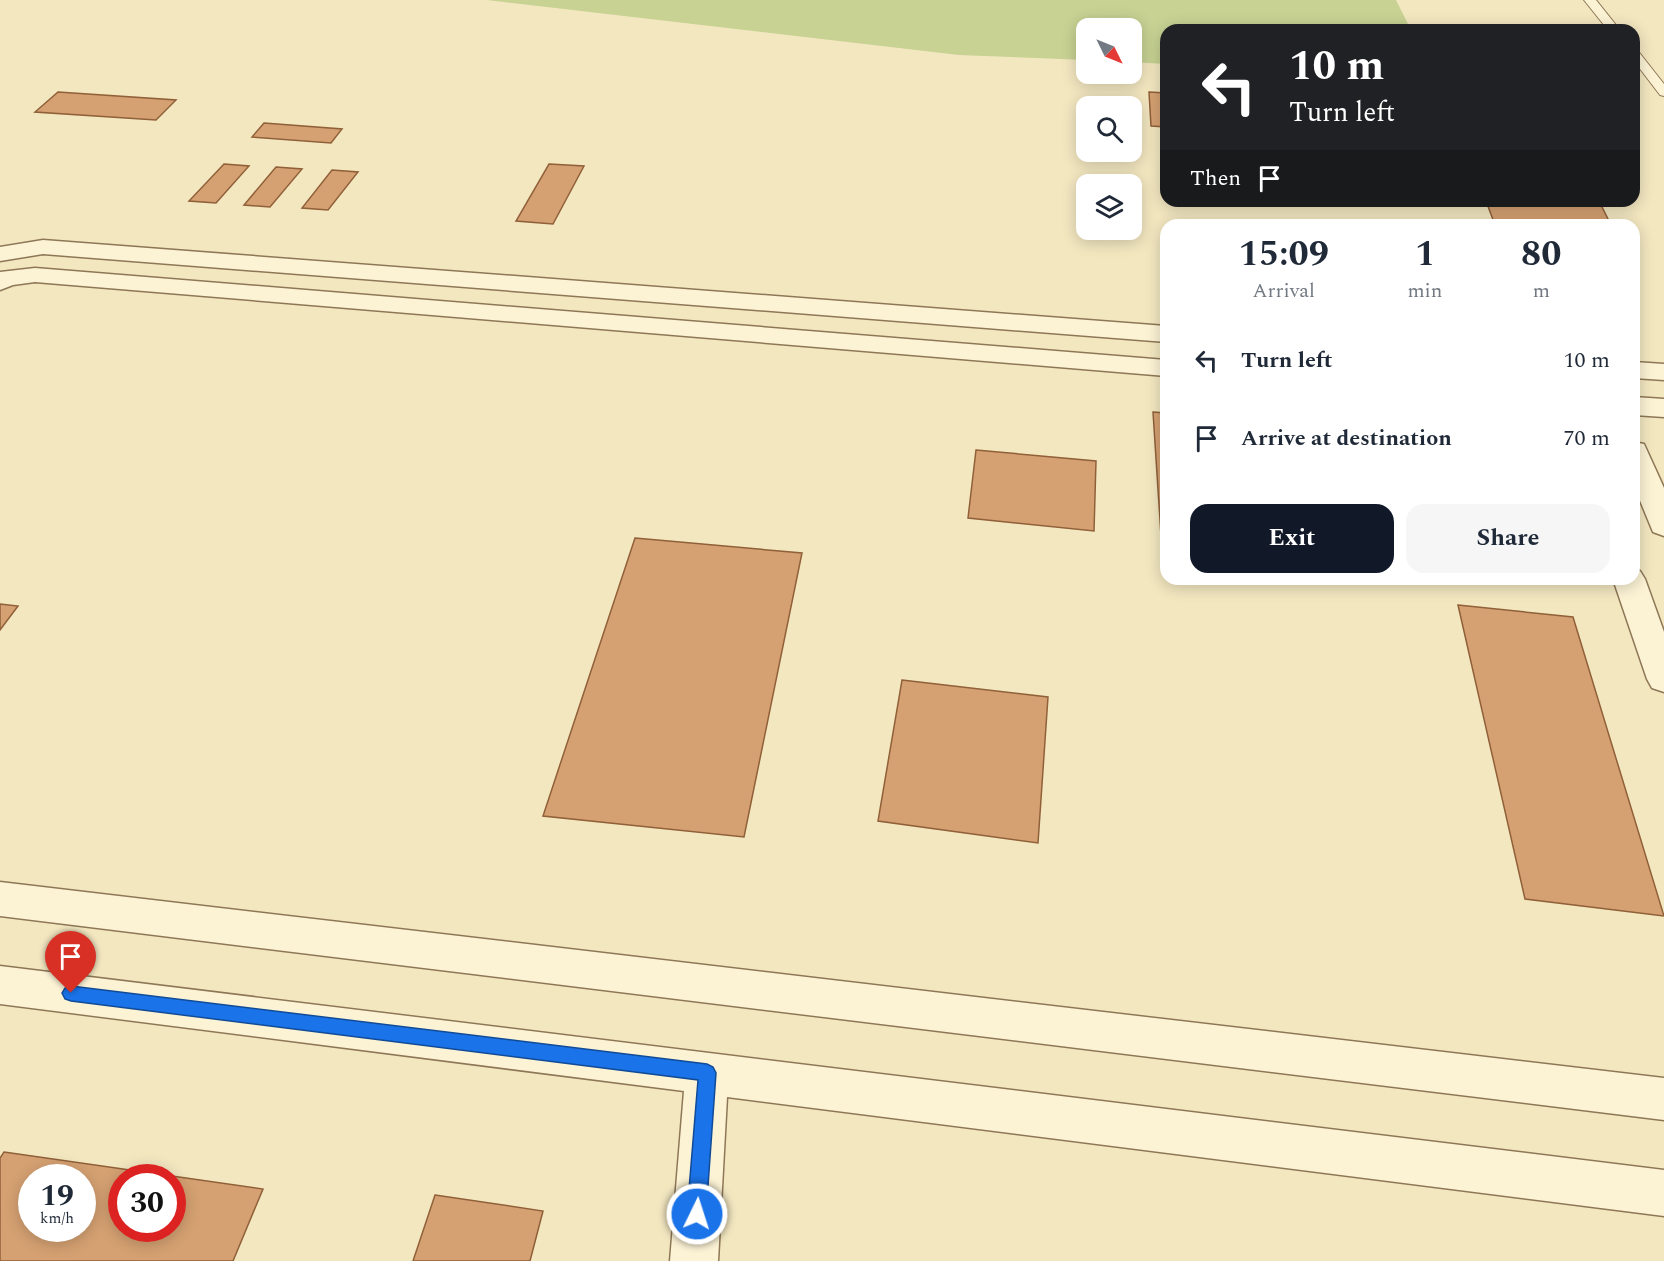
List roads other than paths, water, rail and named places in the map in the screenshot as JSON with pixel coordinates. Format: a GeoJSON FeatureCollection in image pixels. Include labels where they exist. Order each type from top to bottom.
{"type":"FeatureCollection","features":[{"type":"Feature","properties":{"kind":"street"},"geometry":{"type":"LineString","coordinates":[[2,269],[20,249],[43,247],[1160,334]]}},
{"type":"Feature","properties":{"kind":"street"},"geometry":{"type":"LineString","coordinates":[[2,269],[35,275],[1160,368]]}},
{"type":"Feature","properties":{"kind":"street"},"geometry":{"type":"LineString","coordinates":[[1640,370],[1664,372]]}},
{"type":"Feature","properties":{"kind":"street"},"geometry":{"type":"LineString","coordinates":[[1640,406],[1664,408]]}},
{"type":"Feature","properties":{"kind":"street"},"geometry":{"type":"LineString","coordinates":[[1640,466],[1664,525]]}},
{"type":"Feature","properties":{"kind":"street"},"geometry":{"type":"LineString","coordinates":[[1631,585],[1664,679]]}},
{"type":"Feature","properties":{"kind":"street"},"geometry":{"type":"LineString","coordinates":[[0,899],[1664,1099]]}},
{"type":"Feature","properties":{"kind":"street"},"geometry":{"type":"LineString","coordinates":[[0,985],[1664,1193]]}},
{"type":"Feature","properties":{"kind":"street"},"geometry":{"type":"LineString","coordinates":[[694,1261],[707,1073]]}},
{"type":"Feature","properties":{"kind":"lane"},"geometry":{"type":"LineString","coordinates":[[1590,0],[1609,24]]}},
{"type":"Feature","properties":{"kind":"lane"},"geometry":{"type":"LineString","coordinates":[[1640,62],[1664,92]]}}]}
